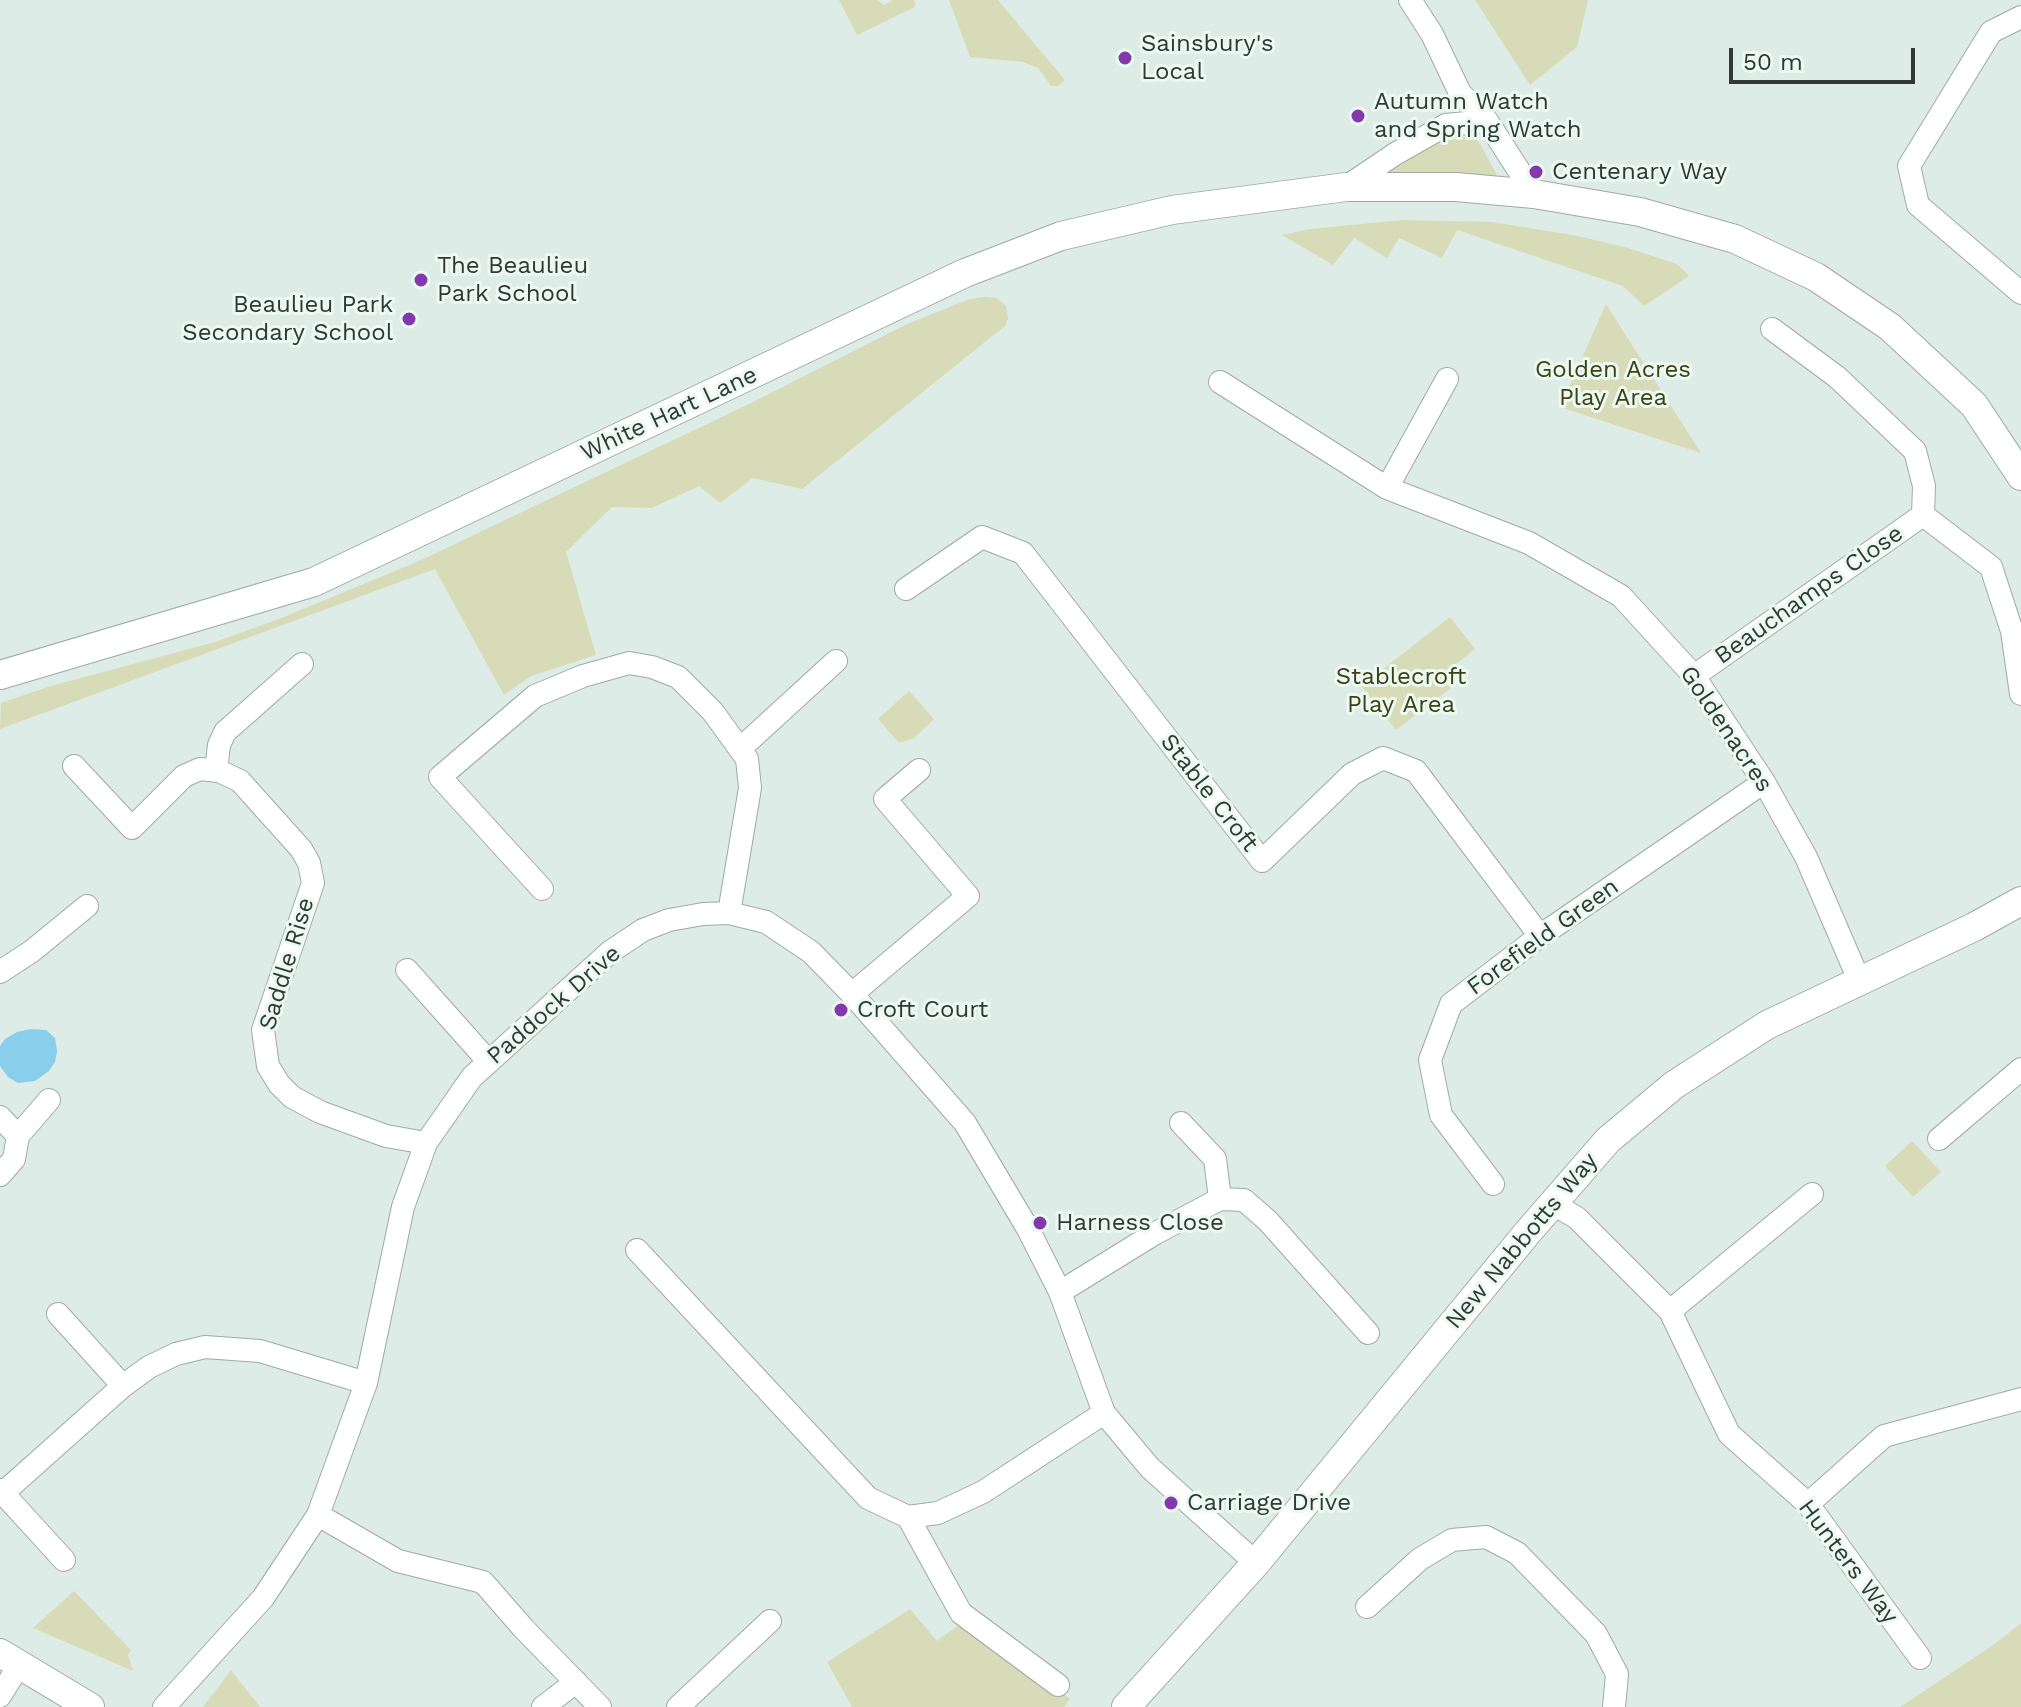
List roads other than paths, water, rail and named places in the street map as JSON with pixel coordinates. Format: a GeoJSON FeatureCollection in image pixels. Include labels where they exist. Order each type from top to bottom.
{"type":"FeatureCollection","features":[{"type":"Feature","properties":{"kind":"street"},"geometry":{"type":"LineString","coordinates":[[1410,0],[1432,34],[1460,93],[1487,121],[1534,194]]}},
{"type":"Feature","properties":{"kind":"street"},"geometry":{"type":"LineString","coordinates":[[2021,17],[1991,32],[1909,166],[1918,205],[2021,293]]}},
{"type":"Feature","properties":{"kind":"street","name":"White Hart Lane"},"geometry":{"type":"LineString","coordinates":[[1346,187],[1446,125],[1487,121]]}},
{"type":"Feature","properties":{"kind":"street","name":"White Hart Lane"},"geometry":{"type":"LineString","coordinates":[[0,675],[314,582],[965,273],[1061,236],[1172,210],[1346,187],[1456,187],[1534,194],[1640,212],[1722,235],[1816,277],[1890,327],[1974,405],[2021,476]]}},
{"type":"Feature","properties":{"kind":"street","name":"Beauchamps Close"},"geometry":{"type":"LineString","coordinates":[[1772,329],[1837,377],[1915,451],[1924,486],[1923,515]]}},
{"type":"Feature","properties":{"kind":"street"},"geometry":{"type":"LineString","coordinates":[[1387,488],[1447,379]]}},
{"type":"Feature","properties":{"kind":"street","name":"Goldenacres"},"geometry":{"type":"LineString","coordinates":[[1220,382],[1387,488],[1529,543],[1621,596],[1694,676],[1764,782],[1806,857],[1859,980]]}},
{"type":"Feature","properties":{"kind":"street","name":"Beauchamps Close"},"geometry":{"type":"LineString","coordinates":[[1694,676],[1923,515]]}},
{"type":"Feature","properties":{"kind":"street","name":"Beauchamps Close"},"geometry":{"type":"LineString","coordinates":[[1923,515],[1991,567],[2012,631],[2021,694]]}},
{"type":"Feature","properties":{"kind":"street","name":"Stable Croft"},"geometry":{"type":"LineString","coordinates":[[906,589],[982,537],[1023,553],[1262,861],[1352,774],[1383,758],[1416,771],[1540,936]]}},
{"type":"Feature","properties":{"kind":"street"},"geometry":{"type":"LineString","coordinates":[[741,748],[836,661]]}},
{"type":"Feature","properties":{"kind":"street"},"geometry":{"type":"LineString","coordinates":[[542,889],[440,777],[535,696],[606,668],[629,663],[652,667],[678,677],[713,712],[747,759],[750,788],[729,913]]}},
{"type":"Feature","properties":{"kind":"street"},"geometry":{"type":"LineString","coordinates":[[74,766],[132,828],[184,776],[200,769],[216,771],[219,745],[225,732],[302,664]]}},
{"type":"Feature","properties":{"kind":"street"},"geometry":{"type":"LineString","coordinates":[[852,994],[968,896],[885,799],[919,770]]}},
{"type":"Feature","properties":{"kind":"street","name":"Saddle Rise"},"geometry":{"type":"LineString","coordinates":[[216,771],[240,781],[301,849],[309,863],[313,883],[263,1030],[268,1066],[292,1097],[320,1112],[386,1136],[426,1143]]}},
{"type":"Feature","properties":{"kind":"street","name":"Forefield Green"},"geometry":{"type":"LineString","coordinates":[[1493,1184],[1441,1115],[1430,1060],[1451,1004],[1540,936],[1764,782]]}},
{"type":"Feature","properties":{"kind":"street","name":"New Nabbotts Way"},"geometry":{"type":"LineString","coordinates":[[1126,1707],[1256,1563],[1552,1203],[1608,1140],[1674,1085],[1767,1025],[1974,927],[2021,901]]}},
{"type":"Feature","properties":{"kind":"street"},"geometry":{"type":"LineString","coordinates":[[0,972],[32,951],[87,906]]}},
{"type":"Feature","properties":{"kind":"street","name":"Paddock Drive"},"geometry":{"type":"LineString","coordinates":[[164,1707],[263,1598],[318,1515],[366,1383],[403,1207],[426,1143],[472,1077],[610,952],[643,930],[669,920],[703,914],[729,913],[766,922],[811,952],[965,1123],[1028,1229],[1060,1292],[1104,1413],[1150,1468],[1256,1563]]}},
{"type":"Feature","properties":{"kind":"street"},"geometry":{"type":"LineString","coordinates":[[407,970],[489,1062]]}},
{"type":"Feature","properties":{"kind":"street"},"geometry":{"type":"LineString","coordinates":[[1939,1139],[2021,1069]]}},
{"type":"Feature","properties":{"kind":"street"},"geometry":{"type":"LineString","coordinates":[[0,1175],[14,1159],[18,1136],[49,1100]]}},
{"type":"Feature","properties":{"kind":"street"},"geometry":{"type":"LineString","coordinates":[[0,1117],[18,1136]]}},
{"type":"Feature","properties":{"kind":"street"},"geometry":{"type":"LineString","coordinates":[[1181,1123],[1215,1159],[1220,1199]]}},
{"type":"Feature","properties":{"kind":"street"},"geometry":{"type":"LineString","coordinates":[[1670,1311],[1812,1194]]}},
{"type":"Feature","properties":{"kind":"street"},"geometry":{"type":"LineString","coordinates":[[1060,1292],[1154,1234],[1220,1199],[1244,1200],[1268,1221],[1368,1333]]}},
{"type":"Feature","properties":{"kind":"street","name":"Hunters Way"},"geometry":{"type":"LineString","coordinates":[[1552,1203],[1577,1218],[1670,1311],[1729,1434],[1808,1504],[1920,1658]]}},
{"type":"Feature","properties":{"kind":"street"},"geometry":{"type":"LineString","coordinates":[[637,1250],[868,1498],[908,1517],[938,1513],[983,1492],[1104,1413]]}},
{"type":"Feature","properties":{"kind":"street"},"geometry":{"type":"LineString","coordinates":[[58,1314],[123,1386]]}},
{"type":"Feature","properties":{"kind":"street"},"geometry":{"type":"LineString","coordinates":[[64,1560],[2,1492],[149,1367],[176,1354],[205,1347],[260,1351],[366,1383]]}},
{"type":"Feature","properties":{"kind":"street"},"geometry":{"type":"LineString","coordinates":[[1808,1504],[1884,1436],[2021,1399]]}},
{"type":"Feature","properties":{"kind":"street"},"geometry":{"type":"LineString","coordinates":[[318,1515],[398,1561],[483,1582],[600,1707]]}},
{"type":"Feature","properties":{"kind":"street"},"geometry":{"type":"LineString","coordinates":[[908,1517],[961,1613],[1058,1685]]}},
{"type":"Feature","properties":{"kind":"street"},"geometry":{"type":"LineString","coordinates":[[1367,1607],[1420,1559],[1452,1540],[1486,1537],[1517,1553],[1596,1634],[1617,1674],[1614,1707]]}},
{"type":"Feature","properties":{"kind":"street"},"geometry":{"type":"LineString","coordinates":[[678,1707],[770,1621]]}},
{"type":"Feature","properties":{"kind":"street"},"geometry":{"type":"LineString","coordinates":[[0,1696],[10,1659],[90,1707]]}},
{"type":"Feature","properties":{"kind":"street"},"geometry":{"type":"LineString","coordinates":[[543,1707],[576,1682]]}},
{"type":"Feature","properties":{"kind":"water"},"geometry":{"type":"Polygon","coordinates":[[[46,1030],[55,1038],[55,1062],[35,1081],[18,1083],[8,1077],[0,1066],[0,1046],[17,1032],[46,1030]]]}},
{"type":"Feature","properties":{"kind":"place","name":"Sainsbury's Local"},"geometry":{"type":"Point","coordinates":[1125,58]}},
{"type":"Feature","properties":{"kind":"place","name":"Autumn Watch and Spring Watch"},"geometry":{"type":"Point","coordinates":[1358,116]}},
{"type":"Feature","properties":{"kind":"place","name":"Centenary Way"},"geometry":{"type":"Point","coordinates":[1536,172]}},
{"type":"Feature","properties":{"kind":"place","name":"The Beaulieu Park School"},"geometry":{"type":"Point","coordinates":[421,280]}},
{"type":"Feature","properties":{"kind":"place","name":"Beaulieu Park Secondary School"},"geometry":{"type":"Point","coordinates":[409,319]}},
{"type":"Feature","properties":{"kind":"place","name":"Croft Court"},"geometry":{"type":"Point","coordinates":[841,1010]}},
{"type":"Feature","properties":{"kind":"place","name":"Harness Close"},"geometry":{"type":"Point","coordinates":[1040,1223]}},
{"type":"Feature","properties":{"kind":"place","name":"Carriage Drive"},"geometry":{"type":"Point","coordinates":[1171,1503]}},
{"type":"Feature","properties":{"kind":"park label","name":"Golden Acres Play Area"},"geometry":{"type":"Point","coordinates":[1613,384]}},
{"type":"Feature","properties":{"kind":"park label","name":"Stablecroft Play Area"},"geometry":{"type":"Point","coordinates":[1401,691]}}]}
